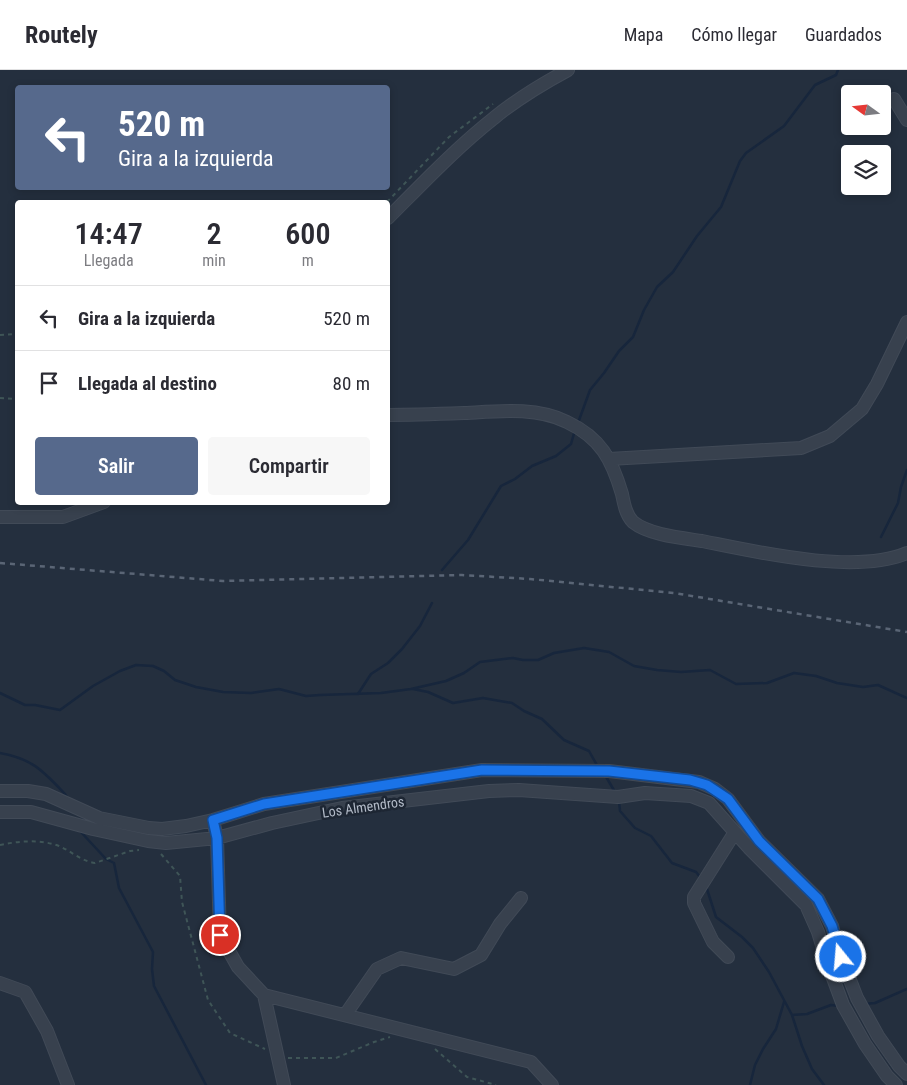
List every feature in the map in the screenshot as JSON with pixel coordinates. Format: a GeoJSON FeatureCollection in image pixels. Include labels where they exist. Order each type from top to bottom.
{"type":"FeatureCollection","features":[{"type":"Feature","properties":{"kind":"street"},"geometry":{"type":"LineString","coordinates":[[390,216],[468,139],[492,112],[568,70]]}},
{"type":"Feature","properties":{"kind":"street"},"geometry":{"type":"LineString","coordinates":[[894,99],[907,120]]}},
{"type":"Feature","properties":{"kind":"street"},"geometry":{"type":"LineString","coordinates":[[609,459],[801,448],[830,436],[862,409],[877,384],[907,322]]}},
{"type":"Feature","properties":{"kind":"street"},"geometry":{"type":"LineString","coordinates":[[390,416],[478,412],[537,413],[556,417],[580,428],[599,444],[615,472],[627,513],[632,521],[641,527],[659,533],[764,554],[817,560],[844,562],[875,561],[896,558],[907,553]]}},
{"type":"Feature","properties":{"kind":"street"},"geometry":{"type":"LineString","coordinates":[[0,517],[62,518],[96,505]]}},
{"type":"Feature","properties":{"kind":"street","name":"Los Almendros"},"geometry":{"type":"LineString","coordinates":[[0,791],[28,791],[46,794],[99,818],[162,829],[213,820],[264,804],[482,770],[609,771],[690,780],[715,789],[728,799],[759,841],[818,899],[832,926],[841,957],[857,998],[878,1036],[899,1066],[907,1074]]}},
{"type":"Feature","properties":{"kind":"street","name":"Los Almendros"},"geometry":{"type":"LineString","coordinates":[[0,812],[31,812],[93,829],[159,842],[184,842],[217,838],[272,822],[342,808],[488,791],[519,790],[618,797],[645,793],[691,796],[709,803],[806,905],[818,932],[843,1005],[865,1044],[887,1076],[896,1085]]}},
{"type":"Feature","properties":{"kind":"street"},"geometry":{"type":"LineString","coordinates":[[723,819],[732,804]]}},
{"type":"Feature","properties":{"kind":"street"},"geometry":{"type":"LineString","coordinates":[[213,820],[217,838],[220,935],[238,968],[264,995],[284,1085]]}},
{"type":"Feature","properties":{"kind":"street"},"geometry":{"type":"LineString","coordinates":[[728,957],[713,942],[694,903],[694,897],[735,832]]}},
{"type":"Feature","properties":{"kind":"street"},"geometry":{"type":"LineString","coordinates":[[345,1016],[377,968],[402,958],[454,969],[481,955],[500,924],[521,898]]}},
{"type":"Feature","properties":{"kind":"street"},"geometry":{"type":"LineString","coordinates":[[0,983],[25,992],[47,1031],[68,1085]]}},
{"type":"Feature","properties":{"kind":"street"},"geometry":{"type":"LineString","coordinates":[[264,995],[532,1062],[552,1085]]}},
{"type":"Feature","properties":{"kind":"path"},"geometry":{"type":"LineString","coordinates":[[0,335],[15,334]]}},
{"type":"Feature","properties":{"kind":"path"},"geometry":{"type":"LineString","coordinates":[[0,398],[15,399]]}},
{"type":"Feature","properties":{"kind":"path"},"geometry":{"type":"LineString","coordinates":[[0,845],[39,841],[59,846],[89,862],[95,863],[122,854]]}},
{"type":"Feature","properties":{"kind":"waterway"},"geometry":{"type":"LineString","coordinates":[[578,423],[590,390],[619,351],[633,337],[644,310],[657,287],[673,272],[697,236],[721,207],[740,161],[746,153],[784,126],[815,85],[836,75],[838,70]]}},
{"type":"Feature","properties":{"kind":"waterway"},"geometry":{"type":"LineString","coordinates":[[442,570],[468,540],[501,486],[515,479],[532,466],[556,456],[571,444],[575,430]]}},
{"type":"Feature","properties":{"kind":"waterway"},"geometry":{"type":"LineString","coordinates":[[881,537],[898,503],[907,470]]}},
{"type":"Feature","properties":{"kind":"waterway"},"geometry":{"type":"LineString","coordinates":[[358,694],[371,674],[388,663],[402,649],[420,626],[432,603]]}},
{"type":"Feature","properties":{"kind":"waterway"},"geometry":{"type":"LineString","coordinates":[[0,693],[25,705],[60,710],[93,686],[120,671],[136,665],[153,666],[164,671],[175,680],[196,687],[223,692],[251,693],[279,689],[306,696],[381,693],[411,689],[446,681],[464,673],[480,662],[513,658],[538,660],[554,653],[584,648],[609,652],[634,666],[681,672],[710,670],[736,684],[767,683],[794,673],[863,687],[878,685],[907,698]]}},
{"type":"Feature","properties":{"kind":"waterway"},"geometry":{"type":"LineString","coordinates":[[413,689],[428,692],[453,703],[483,698],[512,703],[542,719],[564,740],[589,751],[598,767]]}},
{"type":"Feature","properties":{"kind":"waterway"},"geometry":{"type":"LineString","coordinates":[[0,753],[21,759],[37,767],[68,799]]}},
{"type":"Feature","properties":{"kind":"waterway"},"geometry":{"type":"LineString","coordinates":[[605,775],[615,792]]}},
{"type":"Feature","properties":{"kind":"waterway"},"geometry":{"type":"LineString","coordinates":[[619,801],[620,811],[635,828],[651,836],[672,863],[696,872],[700,877]]}},
{"type":"Feature","properties":{"kind":"waterway"},"geometry":{"type":"LineString","coordinates":[[80,831],[106,859],[114,863],[119,888],[153,952],[154,986],[206,1085]]}},
{"type":"Feature","properties":{"kind":"waterway"},"geometry":{"type":"LineString","coordinates":[[706,886],[716,917],[753,948],[769,972],[792,1015],[812,1069],[824,1085]]}},
{"type":"Feature","properties":{"kind":"waterway"},"geometry":{"type":"LineString","coordinates":[[864,1004],[875,1003],[907,989]]}},
{"type":"Feature","properties":{"kind":"waterway"},"geometry":{"type":"LineString","coordinates":[[750,1085],[755,1065],[776,1029],[784,1002]]}},
{"type":"Feature","properties":{"kind":"waterway"},"geometry":{"type":"LineString","coordinates":[[792,1015],[807,1014],[831,1005],[839,1006]]}},
{"type":"Feature","properties":{"kind":"railway"},"geometry":{"type":"LineString","coordinates":[[0,563],[223,581],[462,575],[530,579],[674,593],[907,632]]}},
{"type":"Feature","properties":{"kind":"route"},"geometry":{"type":"LineString","coordinates":[[220,935],[217,838],[213,820],[264,804],[482,770],[609,771],[690,780],[707,785],[722,793],[759,841],[818,899],[832,926],[841,957]]}}]}
